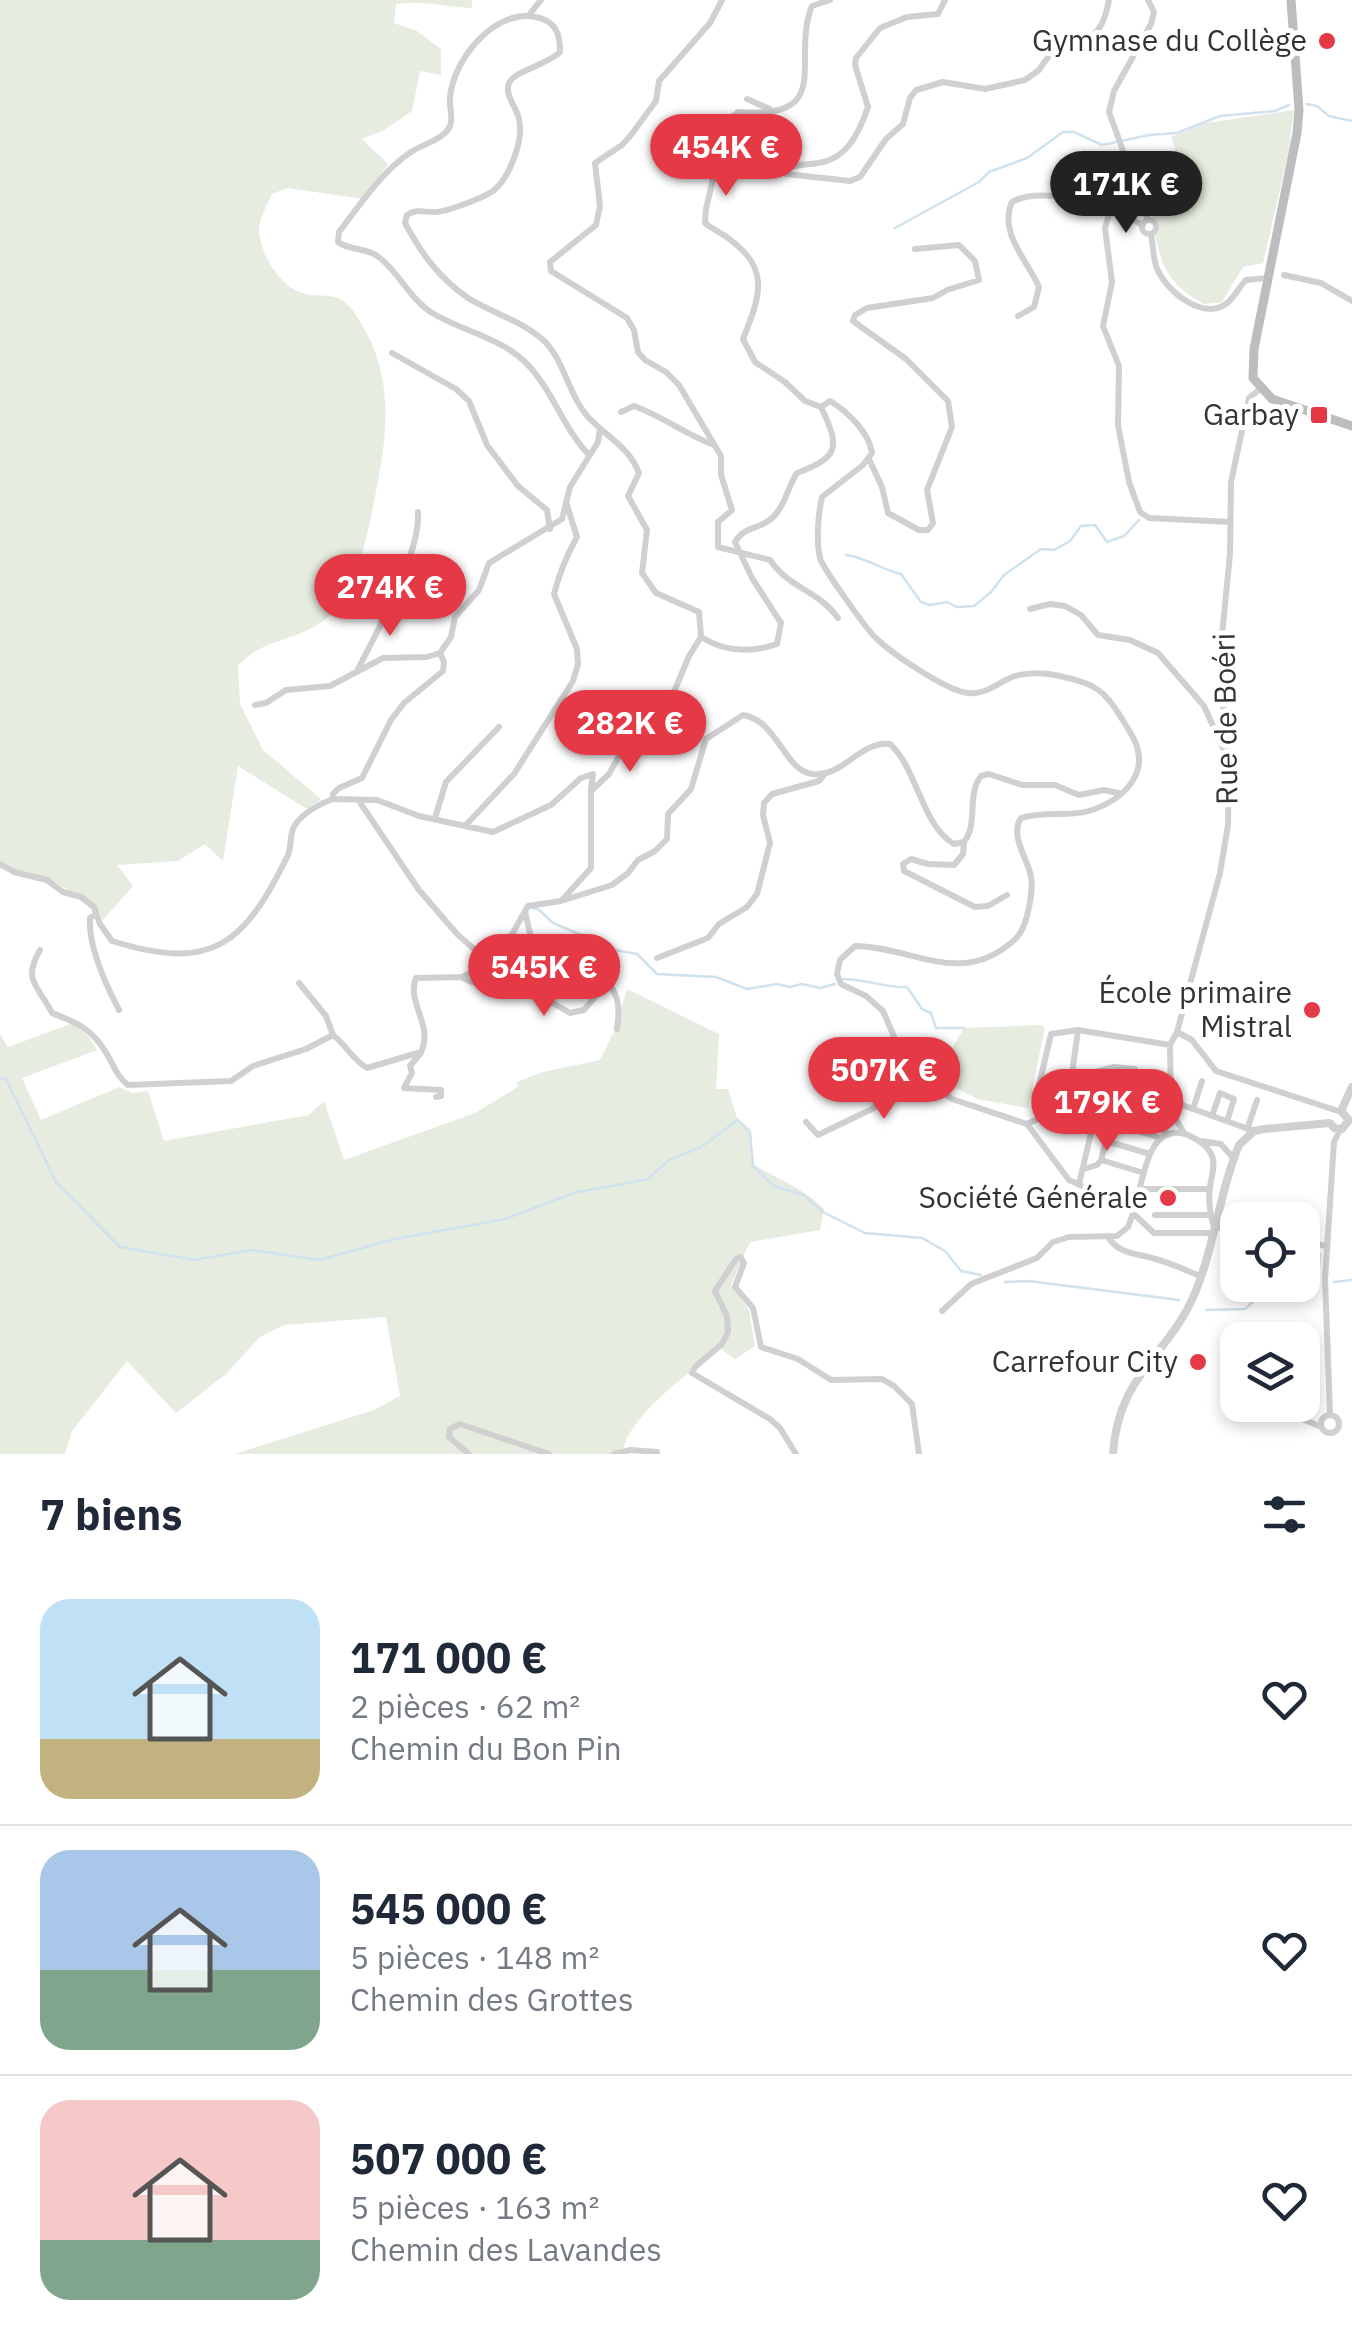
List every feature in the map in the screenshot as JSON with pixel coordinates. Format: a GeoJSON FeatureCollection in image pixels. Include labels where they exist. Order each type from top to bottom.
{"type":"FeatureCollection","features":[{"type":"Feature","properties":{"kind":"main road"},"geometry":{"type":"LineString","coordinates":[[1291,0],[1298,83],[1297,134],[1252,359],[1253,378],[1272,399],[1352,426]]}},
{"type":"Feature","properties":{"kind":"street"},"geometry":{"type":"LineString","coordinates":[[541,0],[528,15],[493,27],[480,36],[458,72],[450,96],[450,126],[443,135],[410,153],[382,180],[339,232],[338,242],[343,247],[366,249],[381,258],[420,304],[434,314],[524,360],[561,412],[570,433],[589,455]]}},
{"type":"Feature","properties":{"kind":"street"},"geometry":{"type":"LineString","coordinates":[[722,0],[710,22],[659,81],[656,101],[631,135],[595,163],[600,206],[596,224],[550,262],[551,271],[627,318],[644,360],[666,372],[679,385],[721,456],[721,475],[732,510],[718,522],[718,547],[770,560],[781,577],[818,596],[838,618]]}},
{"type":"Feature","properties":{"kind":"street"},"geometry":{"type":"LineString","coordinates":[[701,637],[747,651],[777,644],[781,623],[735,542],[742,531],[768,521],[780,510],[797,473],[824,463],[832,454],[835,435],[821,407],[805,402],[785,382],[754,362],[743,339],[754,312],[760,276],[752,261],[706,223],[708,196],[726,123],[738,112],[771,114],[799,98],[806,77],[808,17],[812,6],[830,0]]}},
{"type":"Feature","properties":{"kind":"street"},"geometry":{"type":"LineString","coordinates":[[944,0],[938,14],[894,20],[880,28],[856,58],[854,66],[868,107],[848,148],[833,160],[794,166],[786,174],[850,181],[860,177],[886,139],[902,124],[916,90],[943,82],[985,90],[1025,80],[1040,70],[1055,47],[1098,32],[1109,0]]}},
{"type":"Feature","properties":{"kind":"street"},"geometry":{"type":"LineString","coordinates":[[1148,0],[1154,12],[1150,24],[1110,100],[1111,122],[1146,223],[1145,232],[1151,234],[1157,267],[1165,281],[1194,305],[1210,309],[1228,302],[1246,280],[1267,278]]}},
{"type":"Feature","properties":{"kind":"street"},"geometry":{"type":"LineString","coordinates":[[528,15],[550,22],[558,31],[560,52],[533,69],[514,75],[509,82],[520,129],[514,158],[504,175],[494,190],[438,212],[414,210],[405,223],[423,256],[446,280],[470,299],[509,317],[542,339],[582,410],[632,455],[638,474],[628,496],[647,530],[642,573],[656,593],[698,612],[701,637],[688,656],[674,692],[642,714],[609,774],[591,791]]}},
{"type":"Feature","properties":{"kind":"street"},"geometry":{"type":"LineString","coordinates":[[747,99],[770,109],[771,114]]}},
{"type":"Feature","properties":{"kind":"street"},"geometry":{"type":"LineString","coordinates":[[1018,316],[1034,307],[1039,287],[1018,256],[1007,211],[1012,202],[1027,196],[1067,198],[1146,223]]}},
{"type":"Feature","properties":{"kind":"street"},"geometry":{"type":"LineString","coordinates":[[1110,212],[1105,228],[1112,282],[1103,326],[1119,366],[1120,436],[1129,482],[1140,512],[1152,519],[1230,522]]}},
{"type":"Feature","properties":{"kind":"street"},"geometry":{"type":"LineString","coordinates":[[869,459],[882,487],[888,514],[918,530],[932,526],[927,490],[952,427],[948,401],[906,359],[853,321],[855,315],[868,308],[919,302],[979,280],[975,261],[959,244],[915,249]]}},
{"type":"Feature","properties":{"kind":"street"},"geometry":{"type":"LineString","coordinates":[[1284,275],[1321,284],[1352,301]]}},
{"type":"Feature","properties":{"kind":"street"},"geometry":{"type":"LineString","coordinates":[[392,353],[456,388],[470,402],[486,445],[518,486],[547,510],[550,529]]}},
{"type":"Feature","properties":{"kind":"street","name":"Rue de Boéri"},"geometry":{"type":"LineString","coordinates":[[1162,1137],[1170,1105],[1170,1045],[1177,1032],[1220,873],[1228,825],[1229,759],[1221,656],[1231,482],[1242,423],[1250,398],[1260,389]]}},
{"type":"Feature","properties":{"kind":"street"},"geometry":{"type":"LineString","coordinates":[[821,407],[830,401],[844,409],[872,448],[869,459],[822,497],[820,562],[875,638],[944,687],[971,694],[991,690],[1026,673],[1042,672],[1087,683],[1102,691],[1139,746],[1141,758],[1135,780],[1089,811],[1020,818],[1016,833],[1030,872],[1032,893],[1023,930],[1006,947],[958,966],[868,946],[848,950],[837,968],[842,984],[866,996],[883,1011],[902,1055],[922,1078],[952,1099],[1027,1124],[1060,1171],[1130,1209],[1154,1233],[1220,1230]]}},
{"type":"Feature","properties":{"kind":"street"},"geometry":{"type":"LineString","coordinates":[[621,412],[634,406],[715,445]]}},
{"type":"Feature","properties":{"kind":"street"},"geometry":{"type":"LineString","coordinates":[[254,705],[266,703],[286,690],[330,686],[383,658],[440,653],[451,637],[455,617],[479,590],[489,563],[562,520],[570,486],[598,442],[600,428]]}},
{"type":"Feature","properties":{"kind":"street"},"geometry":{"type":"LineString","coordinates":[[465,826],[514,774],[576,673],[576,649],[554,594],[578,532],[566,501]]}},
{"type":"Feature","properties":{"kind":"street"},"geometry":{"type":"LineString","coordinates":[[356,672],[375,638],[418,532],[418,512]]}},
{"type":"Feature","properties":{"kind":"street"},"geometry":{"type":"LineString","coordinates":[[1030,608],[1065,606],[1098,635],[1130,640],[1158,653],[1204,706],[1223,754],[1229,759]]}},
{"type":"Feature","properties":{"kind":"street"},"geometry":{"type":"LineString","coordinates":[[334,800],[333,794],[340,788],[362,778],[391,720],[404,704],[443,671],[440,653]]}},
{"type":"Feature","properties":{"kind":"street"},"geometry":{"type":"LineString","coordinates":[[462,977],[508,944],[524,911],[534,903],[561,901],[618,882],[638,860],[664,845],[668,814],[692,789],[706,739],[744,714],[770,730],[806,773],[825,774]]}},
{"type":"Feature","properties":{"kind":"street"},"geometry":{"type":"LineString","coordinates":[[436,818],[446,782],[499,727]]}},
{"type":"Feature","properties":{"kind":"street"},"geometry":{"type":"LineString","coordinates":[[657,958],[708,938],[719,924],[747,907],[757,894],[769,856],[764,803],[772,794],[819,781],[866,748],[890,744],[902,758],[940,833],[954,844],[964,842]]}},
{"type":"Feature","properties":{"kind":"street"},"geometry":{"type":"LineString","coordinates":[[0,864],[81,897],[94,907],[112,941],[130,947],[199,953],[230,940],[254,917],[290,850],[294,825],[312,810],[334,800],[377,800],[483,831],[500,830],[551,805],[581,778],[593,774],[590,868],[561,901]]}},
{"type":"Feature","properties":{"kind":"street"},"geometry":{"type":"LineString","coordinates":[[1007,895],[980,908],[904,872],[903,864],[908,859],[954,864],[963,854],[971,827],[974,789],[981,776],[988,774],[1022,785],[1055,785],[1079,795],[1104,790],[1119,794]]}},
{"type":"Feature","properties":{"kind":"street"},"geometry":{"type":"LineString","coordinates":[[359,802],[419,890],[458,935],[474,949],[497,955]]}},
{"type":"Feature","properties":{"kind":"street"},"geometry":{"type":"LineString","coordinates":[[524,911],[532,942],[547,953]]}},
{"type":"Feature","properties":{"kind":"street"},"geometry":{"type":"LineString","coordinates":[[96,914],[90,918],[94,945],[119,1010]]}},
{"type":"Feature","properties":{"kind":"street"},"geometry":{"type":"LineString","coordinates":[[40,950],[30,969],[30,978],[52,1014],[76,1021],[90,1031],[128,1085],[230,1081],[253,1066],[306,1049],[333,1035]]}},
{"type":"Feature","properties":{"kind":"street"},"geometry":{"type":"LineString","coordinates":[[599,973],[618,996],[617,1028]]}},
{"type":"Feature","properties":{"kind":"street"},"geometry":{"type":"LineString","coordinates":[[436,1097],[442,1096],[441,1090],[404,1088],[426,1032],[414,982],[420,977],[462,977],[472,982],[524,986],[564,1012],[575,1013],[590,1004],[608,981]]}},
{"type":"Feature","properties":{"kind":"street"},"geometry":{"type":"LineString","coordinates":[[299,984],[326,1016],[333,1035],[366,1068],[421,1052]]}},
{"type":"Feature","properties":{"kind":"street"},"geometry":{"type":"LineString","coordinates":[[1044,1115],[1039,1086],[1051,1034],[1078,1030],[1170,1045]]}},
{"type":"Feature","properties":{"kind":"street"},"geometry":{"type":"LineString","coordinates":[[1078,1030],[1072,1074],[1135,1069]]}},
{"type":"Feature","properties":{"kind":"street"},"geometry":{"type":"LineString","coordinates":[[1177,1032],[1192,1040],[1216,1071],[1340,1111],[1349,1120],[1334,1142],[1327,1246],[1330,1414]]}},
{"type":"Feature","properties":{"kind":"street"},"geometry":{"type":"LineString","coordinates":[[835,1074],[846,1067],[886,1063],[902,1055]]}},
{"type":"Feature","properties":{"kind":"street"},"geometry":{"type":"LineString","coordinates":[[806,1122],[818,1135],[874,1108],[889,1092],[886,1063]]}},
{"type":"Feature","properties":{"kind":"street"},"geometry":{"type":"LineString","coordinates":[[1193,1109],[1202,1081]]}},
{"type":"Feature","properties":{"kind":"street"},"geometry":{"type":"LineString","coordinates":[[1027,1124],[1044,1115],[1095,1116],[1105,1112],[1106,1086],[1113,1085],[1251,1129],[1330,1124],[1340,1130]]}},
{"type":"Feature","properties":{"kind":"street"},"geometry":{"type":"LineString","coordinates":[[1330,1124],[1331,1115],[1340,1111],[1352,1087]]}},
{"type":"Feature","properties":{"kind":"street"},"geometry":{"type":"LineString","coordinates":[[1212,1116],[1220,1094],[1234,1099],[1227,1121]]}},
{"type":"Feature","properties":{"kind":"street"},"geometry":{"type":"LineString","coordinates":[[1113,1454],[1115,1427],[1124,1397],[1194,1296],[1234,1159],[1251,1129],[1257,1100]]}},
{"type":"Feature","properties":{"kind":"street"},"geometry":{"type":"LineString","coordinates":[[1084,1169],[1097,1166],[1100,1160],[1116,1105],[1167,1120]]}},
{"type":"Feature","properties":{"kind":"street","name":"Rue de Boéri"},"geometry":{"type":"LineString","coordinates":[[1170,1105],[1185,1134]]}},
{"type":"Feature","properties":{"kind":"street"},"geometry":{"type":"LineString","coordinates":[[1080,1184],[1095,1116]]}},
{"type":"Feature","properties":{"kind":"street"},"geometry":{"type":"LineString","coordinates":[[1110,1122],[1162,1137]]}},
{"type":"Feature","properties":{"kind":"street"},"geometry":{"type":"LineString","coordinates":[[942,1311],[971,1284],[1037,1258],[1053,1242],[1070,1237],[1117,1236],[1128,1227],[1130,1209],[1137,1199],[1150,1154],[1162,1137],[1174,1132],[1220,1144],[1234,1159]]}},
{"type":"Feature","properties":{"kind":"street"},"geometry":{"type":"LineString","coordinates":[[1106,1141],[1150,1154]]}},
{"type":"Feature","properties":{"kind":"street"},"geometry":{"type":"LineString","coordinates":[[1200,1141],[1212,1155],[1214,1170],[1209,1189],[1213,1230]]}},
{"type":"Feature","properties":{"kind":"street"},"geometry":{"type":"LineString","coordinates":[[1100,1160],[1144,1173]]}},
{"type":"Feature","properties":{"kind":"street"},"geometry":{"type":"LineString","coordinates":[[1140,1189],[1209,1189]]}},
{"type":"Feature","properties":{"kind":"street"},"geometry":{"type":"LineString","coordinates":[[1155,1215],[1210,1215]]}},
{"type":"Feature","properties":{"kind":"street"},"geometry":{"type":"LineString","coordinates":[[1108,1237],[1113,1245],[1130,1254],[1152,1257],[1200,1276]]}},
{"type":"Feature","properties":{"kind":"street"},"geometry":{"type":"LineString","coordinates":[[1320,1245],[1327,1246]]}},
{"type":"Feature","properties":{"kind":"street"},"geometry":{"type":"LineString","coordinates":[[796,1454],[770,1419],[692,1373],[726,1339],[727,1316],[715,1291],[736,1258],[744,1263],[736,1288],[752,1308],[762,1347],[798,1360],[831,1380],[882,1378],[894,1386],[912,1404],[919,1454]]}},
{"type":"Feature","properties":{"kind":"street"},"geometry":{"type":"LineString","coordinates":[[1321,1427],[1324,1417],[1330,1414]]}},
{"type":"Feature","properties":{"kind":"street"},"geometry":{"type":"LineString","coordinates":[[1309,1422],[1333,1433],[1340,1427],[1340,1421],[1330,1414]]}},
{"type":"Feature","properties":{"kind":"street"},"geometry":{"type":"LineString","coordinates":[[469,1454],[449,1437],[450,1429],[460,1424],[549,1454]]}},
{"type":"Feature","properties":{"kind":"street"},"geometry":{"type":"LineString","coordinates":[[1340,1427],[1352,1429]]}},
{"type":"Feature","properties":{"kind":"street"},"geometry":{"type":"LineString","coordinates":[[614,1454],[630,1450],[657,1452]]}},
{"type":"Feature","properties":{"kind":"shaded area"},"geometry":{"type":"Polygon","coordinates":[[[0,0],[472,0],[472,8],[396,4],[394,23],[417,31],[441,49],[441,75],[420,71],[412,111],[362,139],[388,164],[364,199],[287,188],[272,194],[259,226],[268,260],[280,278],[297,291],[337,298],[353,311],[377,357],[383,380],[383,452],[362,554],[347,591],[329,616],[316,626],[262,648],[238,666],[240,704],[263,750],[321,799],[307,809],[238,766],[223,861],[205,844],[178,861],[117,865],[133,886],[103,920],[96,907],[47,877],[12,870],[0,862],[0,0]]]}},
{"type":"Feature","properties":{"kind":"shaded area"},"geometry":{"type":"Polygon","coordinates":[[[1294,110],[1263,263],[1243,267],[1222,302],[1204,304],[1171,277],[1157,244],[1152,215],[1183,170],[1171,137],[1206,123],[1294,110]]]}},
{"type":"Feature","properties":{"kind":"shaded area"},"geometry":{"type":"Polygon","coordinates":[[[627,989],[719,1034],[716,1089],[728,1089],[737,1118],[750,1129],[753,1164],[800,1190],[824,1209],[820,1230],[750,1242],[731,1285],[749,1310],[755,1346],[735,1359],[721,1349],[677,1382],[636,1424],[622,1454],[235,1454],[374,1410],[400,1396],[386,1317],[284,1325],[260,1337],[226,1374],[176,1413],[127,1361],[72,1431],[65,1454],[0,1454],[0,1034],[8,1047],[73,1023],[97,1050],[22,1078],[41,1120],[119,1087],[132,1093],[148,1091],[164,1141],[309,1115],[324,1101],[344,1160],[475,1113],[518,1087],[517,1082],[543,1072],[600,1060],[616,1027],[627,989]]]}},
{"type":"Feature","properties":{"kind":"shaded area"},"geometry":{"type":"Polygon","coordinates":[[[964,1028],[1045,1028],[1032,1089],[1036,1094],[1028,1108],[977,1099],[935,1077],[964,1028]]]}},
{"type":"Feature","properties":{"kind":"waterway"},"geometry":{"type":"LineString","coordinates":[[1307,104],[1317,106],[1329,116],[1352,121]]}},
{"type":"Feature","properties":{"kind":"waterway"},"geometry":{"type":"LineString","coordinates":[[895,228],[979,182],[989,172],[1027,158],[1063,132],[1074,132],[1102,145],[1177,133],[1220,116],[1275,111],[1289,105]]}},
{"type":"Feature","properties":{"kind":"waterway"},"geometry":{"type":"LineString","coordinates":[[846,555],[901,574],[921,602],[974,606],[1004,575],[1041,549],[1054,550],[1070,541],[1081,526],[1095,525],[1107,542],[1124,536],[1139,520]]}},
{"type":"Feature","properties":{"kind":"waterway"},"geometry":{"type":"LineString","coordinates":[[532,908],[553,923],[599,938],[615,950],[637,954],[657,974],[716,977],[747,989],[777,984],[820,988],[835,984]]}},
{"type":"Feature","properties":{"kind":"waterway"},"geometry":{"type":"LineString","coordinates":[[843,979],[907,987],[922,1009],[931,1013],[936,1028],[964,1028]]}},
{"type":"Feature","properties":{"kind":"waterway"},"geometry":{"type":"LineString","coordinates":[[0,1079],[6,1079],[56,1182],[120,1247],[194,1260],[253,1250],[319,1260],[395,1239],[505,1219],[574,1193],[648,1179],[669,1160],[701,1147],[738,1120],[750,1132],[753,1166],[774,1186],[804,1195],[823,1212],[865,1233],[922,1238],[945,1251],[961,1271],[981,1275]]}},
{"type":"Feature","properties":{"kind":"waterway"},"geometry":{"type":"LineString","coordinates":[[1334,1282],[1352,1280]]}},
{"type":"Feature","properties":{"kind":"waterway"},"geometry":{"type":"LineString","coordinates":[[1005,1282],[1029,1281],[1179,1300]]}},
{"type":"Feature","properties":{"kind":"waterway"},"geometry":{"type":"LineString","coordinates":[[1206,1310],[1245,1309],[1253,1302]]}},
{"type":"Feature","properties":{"kind":"place","name":"Gymnase du Collège"},"geometry":{"type":"Point","coordinates":[1327,41]}},
{"type":"Feature","properties":{"kind":"place","name":"Garbay"},"geometry":{"type":"Point","coordinates":[1319,415]}},
{"type":"Feature","properties":{"kind":"place","name":"École primaire Mistral"},"geometry":{"type":"Point","coordinates":[1312,1010]}},
{"type":"Feature","properties":{"kind":"place","name":"Société Générale"},"geometry":{"type":"Point","coordinates":[1168,1198]}},
{"type":"Feature","properties":{"kind":"place","name":"Carrefour City"},"geometry":{"type":"Point","coordinates":[1198,1362]}}]}
